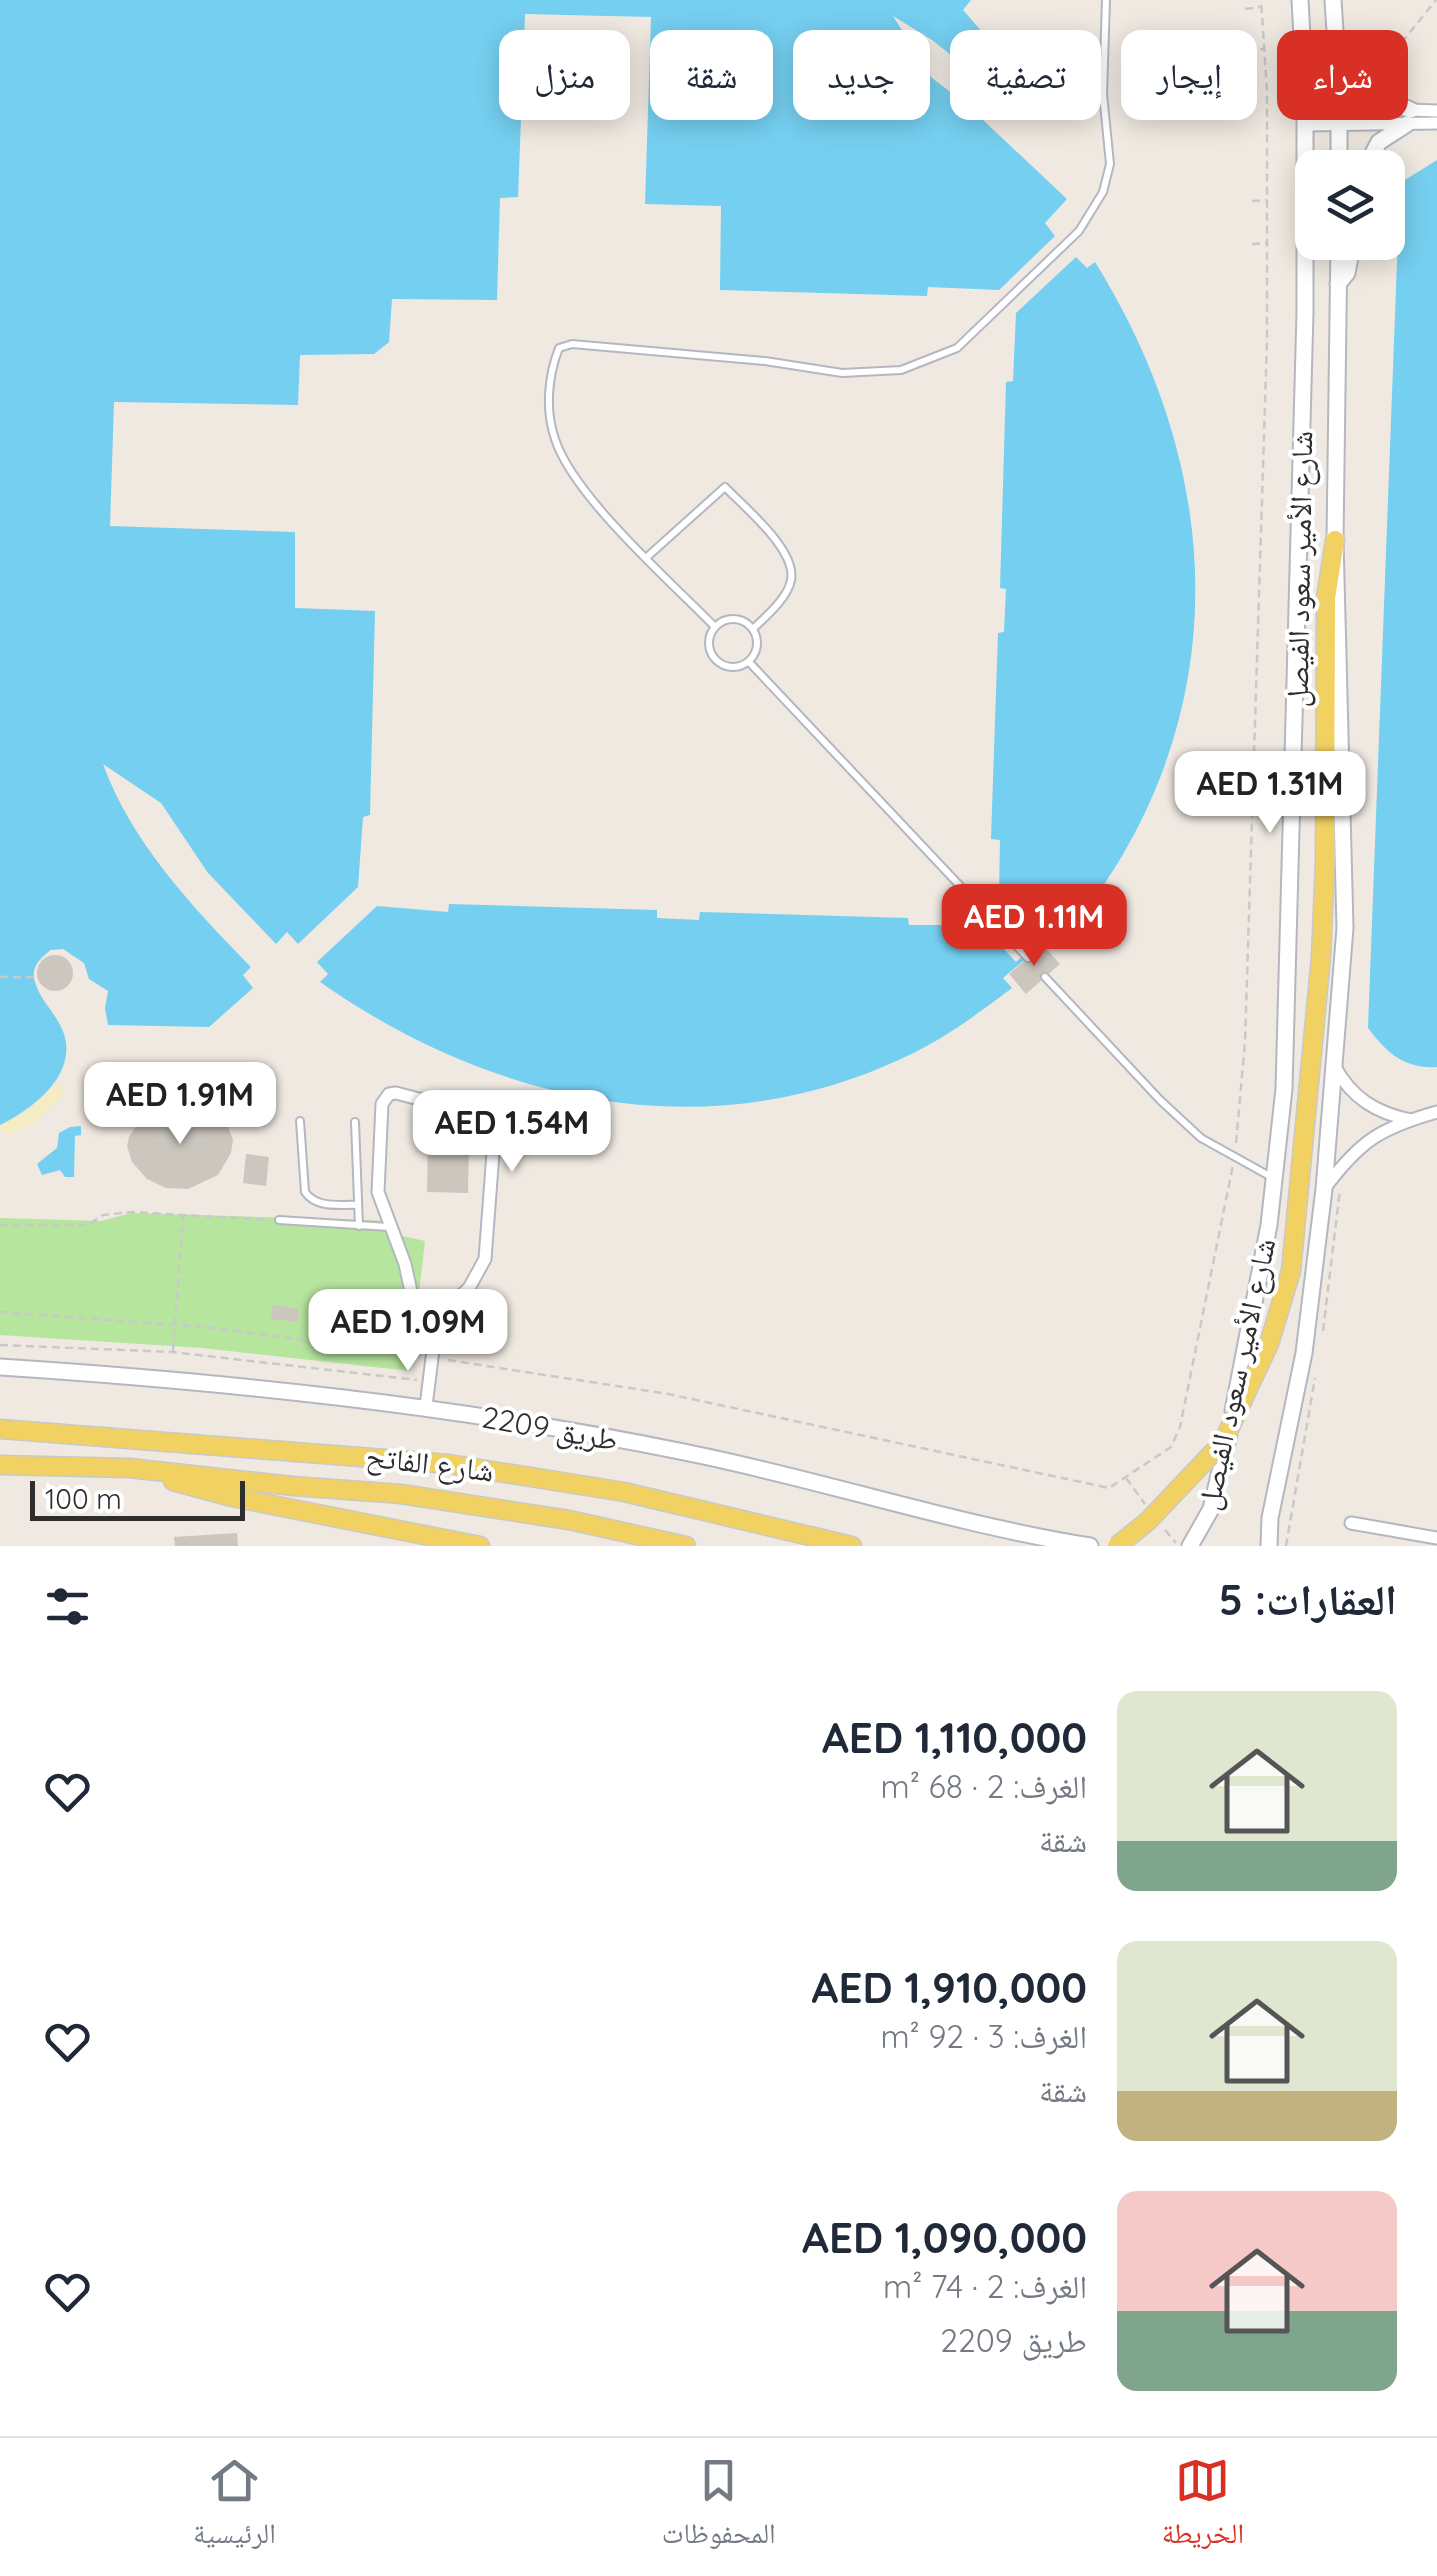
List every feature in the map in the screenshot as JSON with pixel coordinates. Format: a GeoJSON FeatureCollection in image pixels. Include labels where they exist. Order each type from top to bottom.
{"type":"FeatureCollection","features":[{"type":"Feature","properties":{"kind":"main road"},"geometry":{"type":"LineString","coordinates":[[1117,1546],[1148,1522],[1223,1442],[1270,1344],[1290,1271],[1321,957],[1326,588],[1335,540]]}},
{"type":"Feature","properties":{"kind":"main road","name":"شارع الفاتح"},"geometry":{"type":"LineString","coordinates":[[0,1429],[449,1464],[643,1496],[852,1546]]}},
{"type":"Feature","properties":{"kind":"main road","name":"شارع الفاتح"},"geometry":{"type":"LineString","coordinates":[[0,1465],[129,1468],[401,1494],[544,1516],[686,1546]]}},
{"type":"Feature","properties":{"kind":"main road"},"geometry":{"type":"LineString","coordinates":[[129,1468],[232,1498],[480,1546]]}},
{"type":"Feature","properties":{"kind":"street","name":"شارع الأمير سعود الفيصل"},"geometry":{"type":"LineString","coordinates":[[1300,0],[1302,30]]}},
{"type":"Feature","properties":{"kind":"street"},"geometry":{"type":"LineString","coordinates":[[1333,0],[1335,30]]}},
{"type":"Feature","properties":{"kind":"street"},"geometry":{"type":"LineString","coordinates":[[1375,150],[1409,117],[1437,111]]}},
{"type":"Feature","properties":{"kind":"street"},"geometry":{"type":"LineString","coordinates":[[1409,117],[1437,123]]}},
{"type":"Feature","properties":{"kind":"street","name":"شارع الأمير سعود الفيصل"},"geometry":{"type":"LineString","coordinates":[[1190,1546],[1217,1492],[1266,1242],[1284,1089],[1305,312],[1306,120]]}},
{"type":"Feature","properties":{"kind":"street"},"geometry":{"type":"LineString","coordinates":[[1306,125],[1325,120]]}},
{"type":"Feature","properties":{"kind":"street"},"geometry":{"type":"LineString","coordinates":[[1340,120],[1340,150]]}},
{"type":"Feature","properties":{"kind":"street","name":"شارع الأمير سعود الفيصل"},"geometry":{"type":"LineString","coordinates":[[1269,1546],[1270,1518],[1301,1377],[1324,1189],[1346,881],[1335,540],[1339,260]]}},
{"type":"Feature","properties":{"kind":"street"},"geometry":{"type":"LineString","coordinates":[[1338,284],[1347,273],[1350,260]]}},
{"type":"Feature","properties":{"kind":"street"},"geometry":{"type":"LineString","coordinates":[[1335,1067],[1356,1096],[1372,1108],[1411,1120]]}},
{"type":"Feature","properties":{"kind":"street"},"geometry":{"type":"LineString","coordinates":[[426,1406],[436,1326],[445,1310],[468,1288],[485,1259],[494,1140],[491,1128],[476,1114],[389,1094],[382,1104],[378,1192],[431,1352]]}},
{"type":"Feature","properties":{"kind":"street"},"geometry":{"type":"LineString","coordinates":[[1324,1189],[1365,1141],[1437,1112]]}},
{"type":"Feature","properties":{"kind":"street","name":"طريق 2209"},"geometry":{"type":"LineString","coordinates":[[0,1368],[171,1378],[426,1406],[686,1452],[1017,1534],[1090,1546]]}},
{"type":"Feature","properties":{"kind":"street"},"geometry":{"type":"LineString","coordinates":[[1351,1523],[1437,1538]]}},
{"type":"Feature","properties":{"kind":"lane"},"geometry":{"type":"LineString","coordinates":[[715,627],[598,507],[569,470],[554,438],[549,382],[560,348],[572,344],[765,361],[842,373],[901,370],[958,348],[1078,231],[1103,192],[1110,164],[1104,94],[1106,0]]}},
{"type":"Feature","properties":{"kind":"lane"},"geometry":{"type":"LineString","coordinates":[[648,557],[725,486],[779,543],[790,563],[792,582],[752,629]]}},
{"type":"Feature","properties":{"kind":"lane"},"geometry":{"type":"LineString","coordinates":[[732,619],[752,629],[757,644],[748,662],[731,668],[716,661],[709,647],[715,627],[732,619]]}},
{"type":"Feature","properties":{"kind":"lane"},"geometry":{"type":"LineString","coordinates":[[748,662],[1027,958]]}},
{"type":"Feature","properties":{"kind":"lane"},"geometry":{"type":"LineString","coordinates":[[1045,977],[1201,1138],[1274,1178]]}},
{"type":"Feature","properties":{"kind":"lane"},"geometry":{"type":"LineString","coordinates":[[300,1121],[305,1192],[310,1200],[318,1204],[358,1205]]}},
{"type":"Feature","properties":{"kind":"lane"},"geometry":{"type":"LineString","coordinates":[[355,1122],[359,1226]]}},
{"type":"Feature","properties":{"kind":"lane"},"geometry":{"type":"LineString","coordinates":[[279,1220],[389,1227]]}},
{"type":"Feature","properties":{"kind":"path"},"geometry":{"type":"LineString","coordinates":[[0,1312],[176,1324],[431,1352],[668,1394],[1109,1488],[1171,1447],[1180,1427],[1199,1345],[1234,1156],[1246,1022],[1268,244],[1261,0]]}},
{"type":"Feature","properties":{"kind":"path"},"geometry":{"type":"LineString","coordinates":[[1408,34],[1436,0]]}},
{"type":"Feature","properties":{"kind":"path"},"geometry":{"type":"LineString","coordinates":[[1245,9],[1262,7]]}},
{"type":"Feature","properties":{"kind":"path"},"geometry":{"type":"LineString","coordinates":[[1257,49],[1264,49]]}},
{"type":"Feature","properties":{"kind":"path"},"geometry":{"type":"LineString","coordinates":[[1252,201],[1268,200]]}},
{"type":"Feature","properties":{"kind":"path"},"geometry":{"type":"LineString","coordinates":[[1252,244],[1268,244]]}},
{"type":"Feature","properties":{"kind":"path"},"geometry":{"type":"LineString","coordinates":[[0,977],[36,978]]}},
{"type":"Feature","properties":{"kind":"path"},"geometry":{"type":"LineString","coordinates":[[0,1225],[88,1225],[107,1214],[132,1212],[279,1220]]}},
{"type":"Feature","properties":{"kind":"path"},"geometry":{"type":"LineString","coordinates":[[172,1352],[183,1213]]}},
{"type":"Feature","properties":{"kind":"path"},"geometry":{"type":"LineString","coordinates":[[0,1345],[172,1352],[428,1382]]}},
{"type":"Feature","properties":{"kind":"green space"},"geometry":{"type":"Polygon","coordinates":[[[131,1213],[396,1221],[397,1235],[425,1241],[410,1371],[202,1348],[0,1335],[0,1218],[101,1221],[131,1213]]]}},
{"type":"Feature","properties":{"kind":"sand"},"geometry":{"type":"Polygon","coordinates":[[[58,1082],[65,1093],[36,1123],[11,1135],[0,1130],[0,1125],[25,1112],[58,1082]]]}},
{"type":"Feature","properties":{"kind":"water"},"geometry":{"type":"Polygon","coordinates":[[[0,0],[971,0],[963,10],[981,30],[950,30],[950,54],[930,39],[930,30],[916,30],[893,16],[902,30],[793,30],[793,120],[930,120],[930,75],[950,92],[950,120],[983,120],[1067,199],[1045,223],[1055,236],[999,290],[928,287],[927,296],[720,290],[721,206],[645,204],[650,48],[650,120],[773,120],[773,30],[651,30],[651,17],[525,14],[524,30],[499,30],[499,120],[521,120],[518,197],[500,198],[497,300],[392,299],[389,342],[374,354],[300,355],[298,405],[114,402],[110,526],[295,532],[295,608],[375,611],[370,815],[363,817],[358,887],[298,944],[287,932],[276,944],[208,873],[161,803],[103,764],[147,847],[187,898],[251,967],[243,975],[253,988],[209,1027],[108,1025],[108,991],[89,979],[84,963],[63,949],[51,950],[37,964],[34,977],[65,1040],[62,1070],[42,1097],[0,1125],[0,0]]]}},
{"type":"Feature","properties":{"kind":"water"},"geometry":{"type":"Polygon","coordinates":[[[1437,160],[1437,1067],[1397,1058],[1368,1028],[1397,260],[1405,260],[1405,180],[1437,160]]]}},
{"type":"Feature","properties":{"kind":"water"},"geometry":{"type":"Polygon","coordinates":[[[1076,257],[1087,268],[1095,262],[1141,348],[1173,435],[1191,524],[1195,612],[1184,699],[1157,785],[1115,867],[1057,946],[1049,939],[1003,978],[1012,988],[946,1035],[903,1058],[828,1086],[753,1102],[677,1107],[602,1100],[528,1084],[456,1058],[387,1024],[320,982],[328,974],[317,962],[377,906],[448,912],[449,904],[657,910],[657,918],[699,920],[700,912],[908,918],[909,925],[967,925],[999,896],[1000,840],[991,839],[998,633],[1004,632],[1006,589],[1000,588],[1006,382],[1013,381],[1016,313],[1076,257]]]}},
{"type":"Feature","properties":{"kind":"water"},"geometry":{"type":"Polygon","coordinates":[[[81,1126],[81,1135],[75,1136],[74,1177],[65,1177],[60,1170],[42,1175],[37,1164],[57,1148],[59,1133],[81,1126]]]}},
{"type":"Feature","properties":{"kind":"pier"},"geometry":{"type":"Polygon","coordinates":[[[986,901],[1031,949],[1016,962],[972,915],[986,901]]]}},
{"type":"Feature","properties":{"kind":"building"},"geometry":{"type":"Polygon","coordinates":[[[1043,945],[1060,964],[1026,994],[1009,974],[1043,945]]]}},
{"type":"Feature","properties":{"kind":"building"},"geometry":{"type":"Polygon","coordinates":[[[55,955],[68,960],[73,973],[68,986],[55,991],[42,986],[37,973],[42,960],[55,955]]]}},
{"type":"Feature","properties":{"kind":"building"},"geometry":{"type":"Polygon","coordinates":[[[176,1104],[193,1106],[219,1119],[228,1127],[233,1140],[231,1153],[218,1175],[188,1189],[166,1188],[147,1179],[132,1162],[127,1146],[142,1118],[176,1104]]]}},
{"type":"Feature","properties":{"kind":"building"},"geometry":{"type":"Polygon","coordinates":[[[428,1132],[453,1132],[453,1141],[469,1141],[468,1193],[427,1192],[428,1132]]]}},
{"type":"Feature","properties":{"kind":"building"},"geometry":{"type":"Polygon","coordinates":[[[246,1154],[269,1157],[266,1186],[243,1183],[246,1154]]]}},
{"type":"Feature","properties":{"kind":"building"},"geometry":{"type":"Polygon","coordinates":[[[272,1305],[299,1309],[298,1322],[271,1319],[272,1305]]]}},
{"type":"Feature","properties":{"kind":"building"},"geometry":{"type":"Polygon","coordinates":[[[237,1533],[238,1546],[175,1546],[174,1537],[237,1533]]]}}]}
